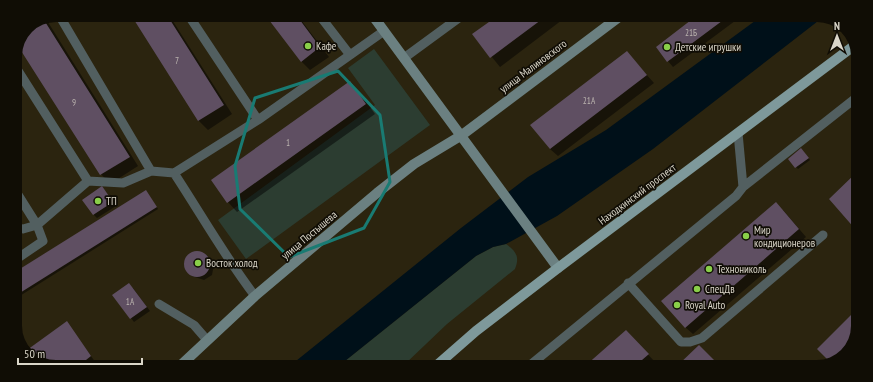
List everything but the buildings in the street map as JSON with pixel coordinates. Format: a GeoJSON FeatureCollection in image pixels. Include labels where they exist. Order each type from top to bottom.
{"type":"FeatureCollection","features":[{"type":"Feature","properties":{"kind":"main road"},"geometry":{"type":"LineString","coordinates":[[377,22],[462,135],[558,268]]}},
{"type":"Feature","properties":{"kind":"main road","name":"улица Малиновского"},"geometry":{"type":"LineString","coordinates":[[462,135],[612,22]]}},
{"type":"Feature","properties":{"kind":"main road","name":"Находкинский проспект"},"geometry":{"type":"LineString","coordinates":[[443,360],[476,331],[558,268],[850,49]]}},
{"type":"Feature","properties":{"kind":"main road","name":"улица Постышева"},"geometry":{"type":"LineString","coordinates":[[185,360],[255,296],[414,164],[462,135]]}},
{"type":"Feature","properties":{"kind":"lane"},"geometry":{"type":"LineString","coordinates":[[63,22],[151,171]]}},
{"type":"Feature","properties":{"kind":"lane"},"geometry":{"type":"LineString","coordinates":[[193,22],[258,120]]}},
{"type":"Feature","properties":{"kind":"lane"},"geometry":{"type":"LineString","coordinates":[[325,22],[350,55]]}},
{"type":"Feature","properties":{"kind":"lane"},"geometry":{"type":"LineString","coordinates":[[404,58],[453,22]]}},
{"type":"Feature","properties":{"kind":"lane"},"geometry":{"type":"LineString","coordinates":[[22,229],[37,225],[88,181],[123,183],[151,171],[174,173],[258,120],[384,31]]}},
{"type":"Feature","properties":{"kind":"lane"},"geometry":{"type":"LineString","coordinates":[[22,77],[88,181]]}},
{"type":"Feature","properties":{"kind":"lane"},"geometry":{"type":"LineString","coordinates":[[536,360],[628,283],[736,196],[743,187],[851,102]]}},
{"type":"Feature","properties":{"kind":"lane"},"geometry":{"type":"LineString","coordinates":[[738,133],[743,187]]}},
{"type":"Feature","properties":{"kind":"lane"},"geometry":{"type":"LineString","coordinates":[[174,173],[205,220],[232,266],[255,296]]}},
{"type":"Feature","properties":{"kind":"lane"},"geometry":{"type":"LineString","coordinates":[[22,201],[37,225],[43,241],[22,255]]}},
{"type":"Feature","properties":{"kind":"lane"},"geometry":{"type":"LineString","coordinates":[[628,283],[681,342],[690,342],[702,338],[823,235]]}},
{"type":"Feature","properties":{"kind":"lane"},"geometry":{"type":"LineString","coordinates":[[159,304],[194,326],[206,340]]}},
{"type":"Feature","properties":{"kind":"highlighted area"},"geometry":{"type":"Polygon","coordinates":[[[338,71],[380,115],[390,182],[364,228],[289,257],[240,209],[235,166],[255,98],[338,71]]]}},
{"type":"Feature","properties":{"kind":"green space"},"geometry":{"type":"Polygon","coordinates":[[[374,49],[430,125],[246,259],[218,220],[375,105],[348,68],[374,49]]]}},
{"type":"Feature","properties":{"kind":"green space"},"geometry":{"type":"Polygon","coordinates":[[[506,244],[515,252],[517,261],[515,269],[447,324],[409,360],[346,360],[476,256],[493,247],[506,244]]]}},
{"type":"Feature","properties":{"kind":"shaded area"},"geometry":{"type":"Polygon","coordinates":[[[754,22],[817,22],[653,149],[557,216],[506,244],[493,247],[476,256],[346,360],[297,360],[461,228],[528,177],[606,130],[754,22]]]}},
{"type":"Feature","properties":{"kind":"place","name":"Кафе"},"geometry":{"type":"Point","coordinates":[308,46]}},
{"type":"Feature","properties":{"kind":"place","name":"Детские игрушки"},"geometry":{"type":"Point","coordinates":[667,47]}},
{"type":"Feature","properties":{"kind":"place","name":"ТП"},"geometry":{"type":"Point","coordinates":[98,201]}},
{"type":"Feature","properties":{"kind":"place","name":"Мир кондиционеров"},"geometry":{"type":"Point","coordinates":[746,236]}},
{"type":"Feature","properties":{"kind":"place","name":"Восток холод"},"geometry":{"type":"Point","coordinates":[198,263]}},
{"type":"Feature","properties":{"kind":"place","name":"Технониколь"},"geometry":{"type":"Point","coordinates":[709,269]}},
{"type":"Feature","properties":{"kind":"place","name":"СпецДв"},"geometry":{"type":"Point","coordinates":[697,289]}},
{"type":"Feature","properties":{"kind":"place","name":"Royal Auto"},"geometry":{"type":"Point","coordinates":[677,305]}}]}
